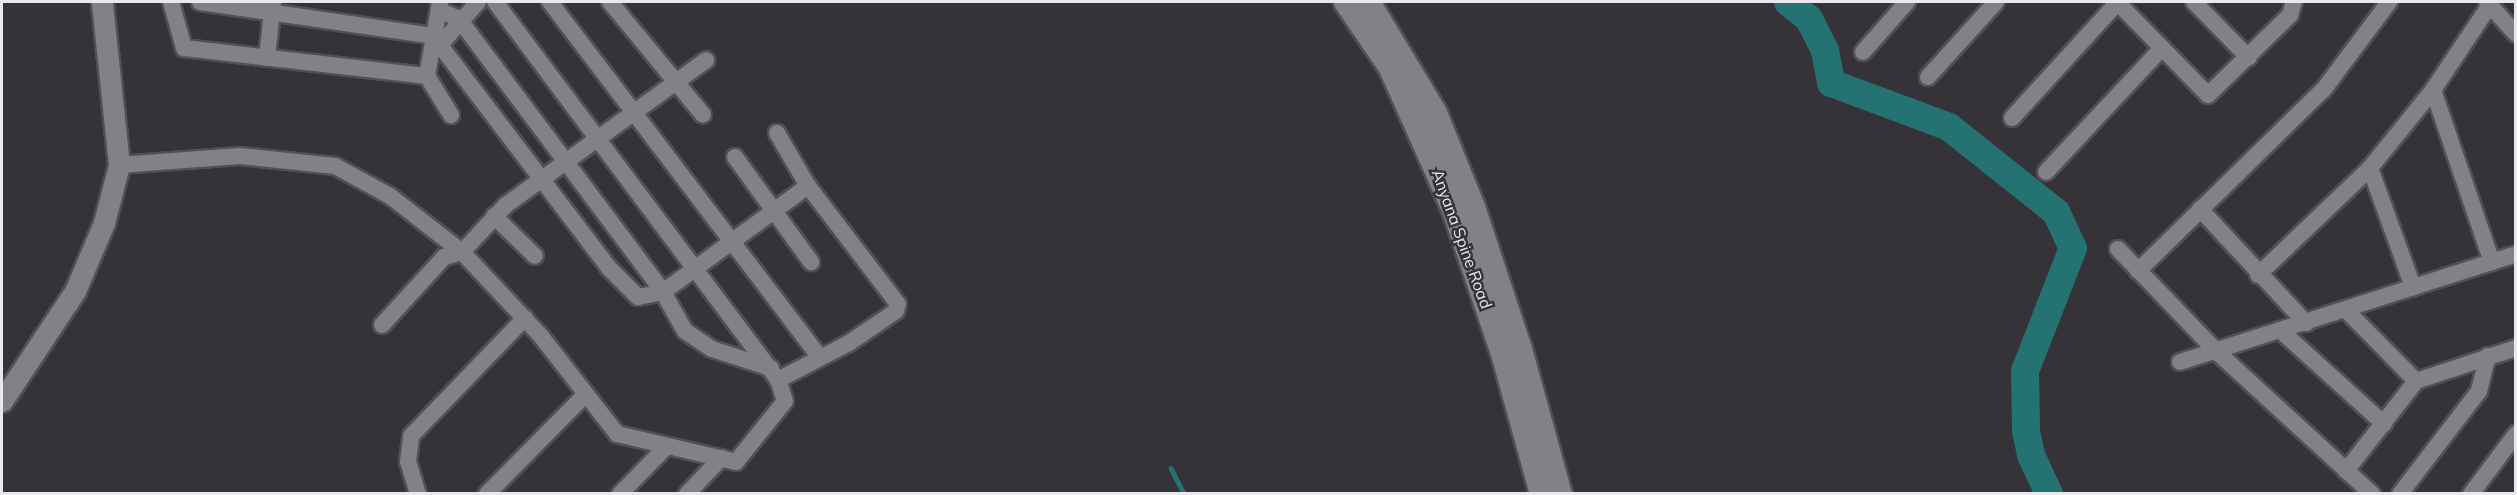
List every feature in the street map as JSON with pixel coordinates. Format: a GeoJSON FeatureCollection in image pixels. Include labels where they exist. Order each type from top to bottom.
{"type":"FeatureCollection","features":[{"type":"Feature","properties":{"kind":"main road","name":"Anyana Spine Road"},"geometry":{"type":"LineString","coordinates":[[1346,2],[1391,68],[1455,212],[1504,357],[1542,494]]}},
{"type":"Feature","properties":{"kind":"main road","name":"Anyana Spine Road"},"geometry":{"type":"LineString","coordinates":[[1368,2],[1435,113],[1473,207],[1520,349],[1560,494]]}},
{"type":"Feature","properties":{"kind":"street"},"geometry":{"type":"LineString","coordinates":[[2,401],[75,291],[104,223],[119,165],[102,2]]}},
{"type":"Feature","properties":{"kind":"street"},"geometry":{"type":"LineString","coordinates":[[171,2],[184,48],[427,76]]}},
{"type":"Feature","properties":{"kind":"street"},"geometry":{"type":"LineString","coordinates":[[200,2],[273,8],[437,40],[543,181],[627,287],[638,297],[663,292],[732,243],[773,209],[808,186]]}},
{"type":"Feature","properties":{"kind":"street"},"geometry":{"type":"LineString","coordinates":[[437,40],[478,2]]}},
{"type":"Feature","properties":{"kind":"street"},"geometry":{"type":"LineString","coordinates":[[119,165],[240,156],[335,166],[390,196],[462,252],[525,318],[617,434],[736,462],[785,401],[774,374],[495,2]]}},
{"type":"Feature","properties":{"kind":"street"},"geometry":{"type":"LineString","coordinates":[[550,2],[637,112],[732,243],[819,357]]}},
{"type":"Feature","properties":{"kind":"street"},"geometry":{"type":"LineString","coordinates":[[610,2],[703,115]]}},
{"type":"Feature","properties":{"kind":"street"},"geometry":{"type":"LineString","coordinates":[[1863,52],[1907,2]]}},
{"type":"Feature","properties":{"kind":"street"},"geometry":{"type":"LineString","coordinates":[[1929,77],[1996,2]]}},
{"type":"Feature","properties":{"kind":"street"},"geometry":{"type":"LineString","coordinates":[[2012,118],[2117,2],[2208,95],[2249,58],[2290,15],[2294,2]]}},
{"type":"Feature","properties":{"kind":"street"},"geometry":{"type":"LineString","coordinates":[[2194,2],[2249,58]]}},
{"type":"Feature","properties":{"kind":"street"},"geometry":{"type":"LineString","coordinates":[[2138,271],[2324,89],[2389,2]]}},
{"type":"Feature","properties":{"kind":"street"},"geometry":{"type":"LineString","coordinates":[[2258,275],[2370,168],[2433,90],[2488,3],[2516,34]]}},
{"type":"Feature","properties":{"kind":"street"},"geometry":{"type":"LineString","coordinates":[[451,115],[427,76],[437,40],[439,6],[459,19],[663,292],[694,340],[774,374],[819,357],[896,311],[898,304],[808,186],[777,133]]}},
{"type":"Feature","properties":{"kind":"street"},"geometry":{"type":"LineString","coordinates":[[267,58],[273,8]]}},
{"type":"Feature","properties":{"kind":"street"},"geometry":{"type":"LineString","coordinates":[[2046,172],[2162,48]]}},
{"type":"Feature","properties":{"kind":"street"},"geometry":{"type":"LineString","coordinates":[[382,325],[444,257],[462,252],[494,216],[706,60]]}},
{"type":"Feature","properties":{"kind":"street"},"geometry":{"type":"LineString","coordinates":[[2433,90],[2492,262]]}},
{"type":"Feature","properties":{"kind":"street"},"geometry":{"type":"LineString","coordinates":[[735,157],[811,262]]}},
{"type":"Feature","properties":{"kind":"street"},"geometry":{"type":"LineString","coordinates":[[2370,168],[2413,287]]}},
{"type":"Feature","properties":{"kind":"street"},"geometry":{"type":"LineString","coordinates":[[2200,209],[2258,275],[2306,323]]}},
{"type":"Feature","properties":{"kind":"street"},"geometry":{"type":"LineString","coordinates":[[494,216],[535,256]]}},
{"type":"Feature","properties":{"kind":"street"},"geometry":{"type":"LineString","coordinates":[[2118,249],[2217,351],[2372,494]]}},
{"type":"Feature","properties":{"kind":"street"},"geometry":{"type":"LineString","coordinates":[[2180,362],[2492,262],[2515,257]]}},
{"type":"Feature","properties":{"kind":"street"},"geometry":{"type":"LineString","coordinates":[[2346,310],[2416,381]]}},
{"type":"Feature","properties":{"kind":"street"},"geometry":{"type":"LineString","coordinates":[[418,494],[408,462],[411,436],[525,318]]}},
{"type":"Feature","properties":{"kind":"street"},"geometry":{"type":"LineString","coordinates":[[2280,330],[2384,424]]}},
{"type":"Feature","properties":{"kind":"street"},"geometry":{"type":"LineString","coordinates":[[2346,471],[2416,381],[2516,348]]}},
{"type":"Feature","properties":{"kind":"street"},"geometry":{"type":"LineString","coordinates":[[2400,494],[2479,391],[2488,356]]}},
{"type":"Feature","properties":{"kind":"street"},"geometry":{"type":"LineString","coordinates":[[487,494],[585,395]]}},
{"type":"Feature","properties":{"kind":"street"},"geometry":{"type":"LineString","coordinates":[[2471,494],[2516,434]]}},
{"type":"Feature","properties":{"kind":"street"},"geometry":{"type":"LineString","coordinates":[[620,494],[667,446]]}},
{"type":"Feature","properties":{"kind":"street"},"geometry":{"type":"LineString","coordinates":[[687,494],[721,458]]}},
{"type":"Feature","properties":{"kind":"waterway"},"geometry":{"type":"LineString","coordinates":[[1788,2],[1809,19],[1825,51],[1831,83],[1949,127],[2056,212],[2073,248],[2025,371],[2026,431],[2031,455],[2049,494]]}},
{"type":"Feature","properties":{"kind":"waterway"},"geometry":{"type":"LineString","coordinates":[[1171,468],[1184,494]]}}]}
